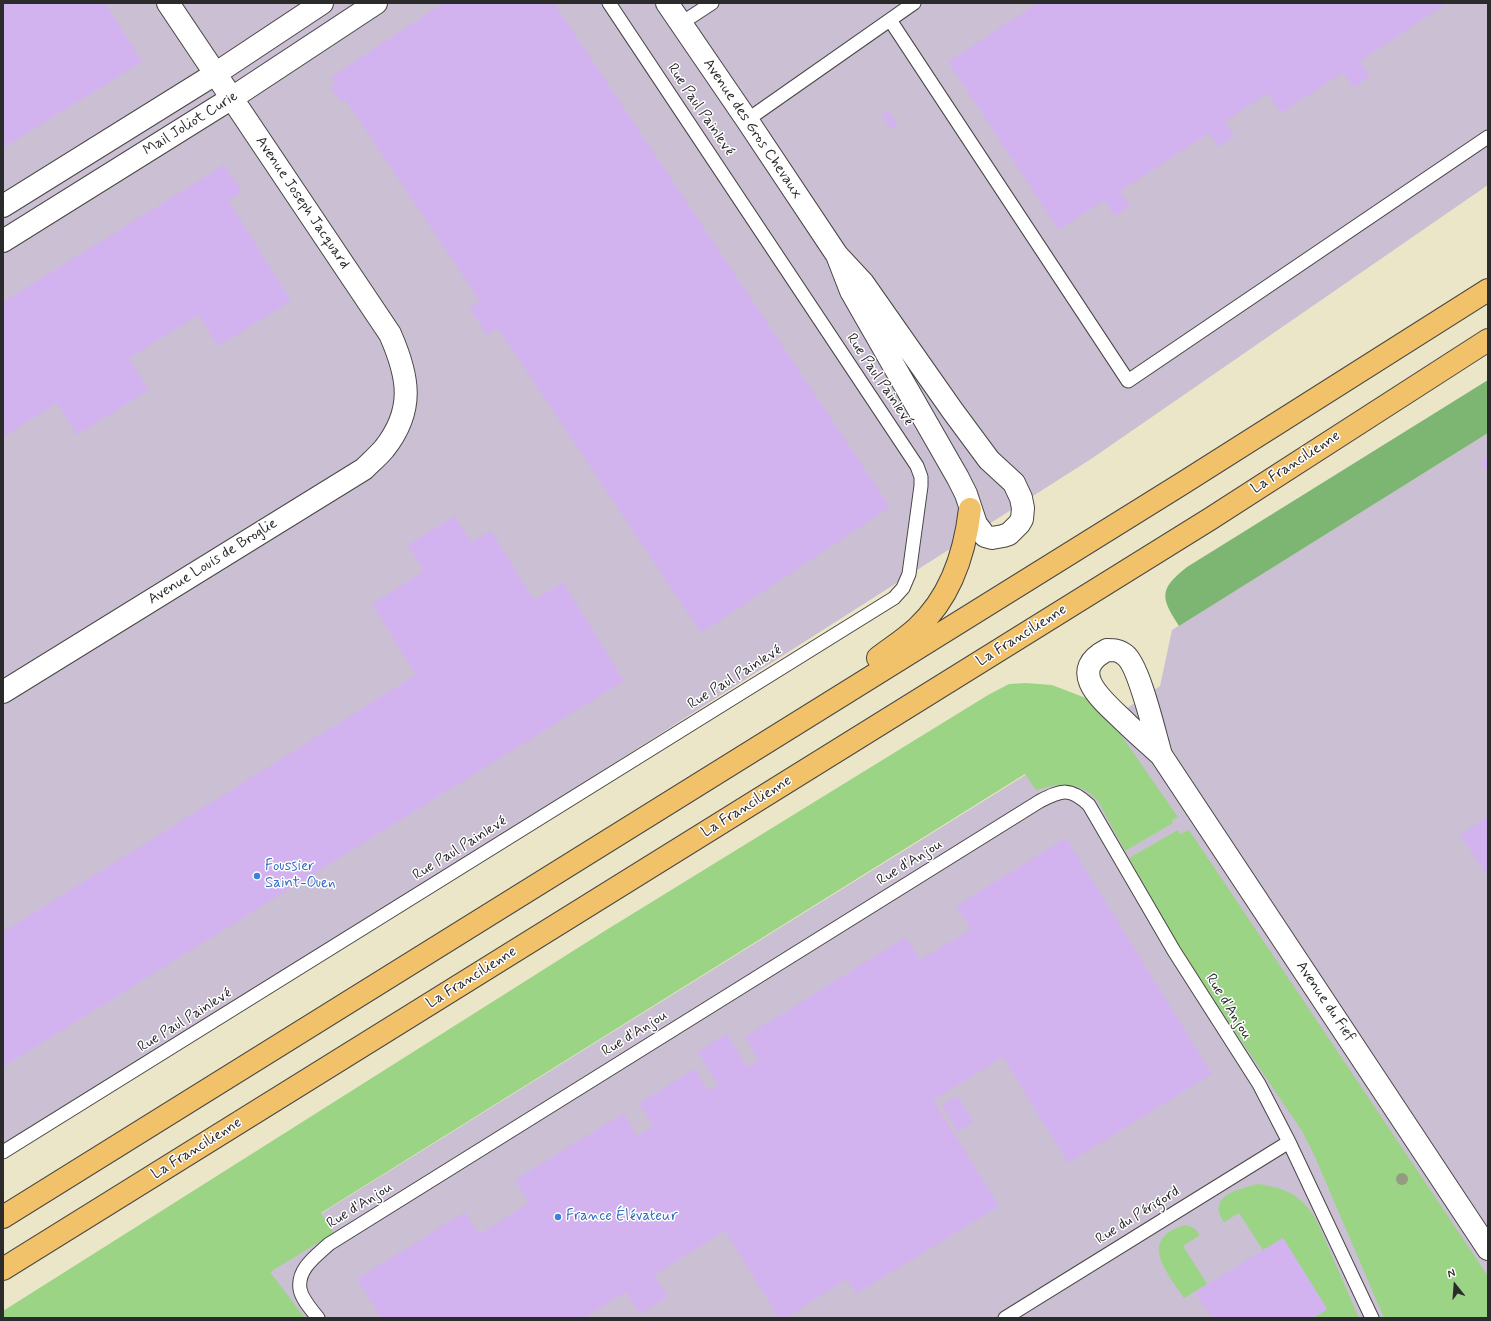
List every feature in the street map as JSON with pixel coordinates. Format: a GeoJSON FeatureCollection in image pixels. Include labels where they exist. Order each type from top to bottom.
{"type":"FeatureCollection","features":[{"type":"Feature","properties":{"kind":"highway"},"geometry":{"type":"LineString","coordinates":[[9,1213],[1190,479],[1488,290]]}},
{"type":"Feature","properties":{"kind":"highway","name":"La Francilienne"},"geometry":{"type":"LineString","coordinates":[[3,1269],[1203,523],[1488,340]]}},
{"type":"Feature","properties":{"kind":"highway"},"geometry":{"type":"LineString","coordinates":[[754,750],[863,668],[898,644],[922,623],[945,593],[960,559],[968,531],[970,509]]}},
{"type":"Feature","properties":{"kind":"highway"},"geometry":{"type":"LineString","coordinates":[[3,1277],[245,1119]]}},
{"type":"Feature","properties":{"kind":"street","name":"Avenue Joseph Jacquard"},"geometry":{"type":"LineString","coordinates":[[168,3],[390,334],[400,356],[405,374],[406,392],[404,414]]}},
{"type":"Feature","properties":{"kind":"street","name":"Mail Joliot Curie"},"geometry":{"type":"LineString","coordinates":[[3,206],[215,74],[322,3]]}},
{"type":"Feature","properties":{"kind":"street","name":"Mail Joliot Curie"},"geometry":{"type":"LineString","coordinates":[[3,241],[232,98],[376,3]]}},
{"type":"Feature","properties":{"kind":"street","name":"Avenue des Gros Chevaux"},"geometry":{"type":"LineString","coordinates":[[667,3],[837,256]]}},
{"type":"Feature","properties":{"kind":"street"},"geometry":{"type":"LineString","coordinates":[[837,256],[863,283],[938,391],[989,460],[1014,483],[1021,498],[1023,513],[1019,524],[1009,534],[992,538],[985,536],[980,531],[970,509],[966,494],[958,478],[928,423],[884,350],[851,291],[837,256]]}},
{"type":"Feature","properties":{"kind":"street","name":"Avenue Louis de Broglie"},"geometry":{"type":"LineString","coordinates":[[3,692],[364,469],[384,450],[398,428],[404,414]]}},
{"type":"Feature","properties":{"kind":"street","name":"Avenue du Fief"},"geometry":{"type":"LineString","coordinates":[[1161,755],[1488,1249]]}},
{"type":"Feature","properties":{"kind":"lane","name":"Rue Paul Painlevé"},"geometry":{"type":"LineString","coordinates":[[3,1152],[894,598],[903,588],[909,574],[921,486],[921,477],[917,466],[609,3]]}},
{"type":"Feature","properties":{"kind":"lane"},"geometry":{"type":"LineString","coordinates":[[680,24],[712,3]]}},
{"type":"Feature","properties":{"kind":"lane"},"geometry":{"type":"LineString","coordinates":[[747,120],[914,3]]}},
{"type":"Feature","properties":{"kind":"lane"},"geometry":{"type":"LineString","coordinates":[[890,20],[1128,381],[1488,137]]}},
{"type":"Feature","properties":{"kind":"lane","name":"Rue d'Anjou"},"geometry":{"type":"LineString","coordinates":[[318,1318],[305,1302],[300,1290],[300,1279],[308,1263],[329,1244],[1033,805],[1055,793],[1069,792],[1080,796],[1089,804],[1174,951],[1259,1084],[1289,1142],[1372,1318]]}},
{"type":"Feature","properties":{"kind":"lane","name":"Rue du Périgord"},"geometry":{"type":"LineString","coordinates":[[1005,1318],[1289,1142]]}},
{"type":"Feature","properties":{"kind":"shaded area"},"geometry":{"type":"Polygon","coordinates":[[[3,3],[1488,3],[1488,185],[1091,459],[3,1153],[3,3]]]}},
{"type":"Feature","properties":{"kind":"shaded area"},"geometry":{"type":"Polygon","coordinates":[[[1488,433],[1488,1318],[90,1318],[248,1259],[1051,759],[1160,686],[1172,630],[1488,433]]]}},
{"type":"Feature","properties":{"kind":"green space"},"geometry":{"type":"Polygon","coordinates":[[[1488,380],[1488,433],[1179,626],[1168,608],[1165,594],[1171,581],[1187,567],[1488,380]]]}},
{"type":"Feature","properties":{"kind":"green space"},"geometry":{"type":"Polygon","coordinates":[[[1026,683],[1052,685],[1086,698],[1098,706],[1121,735],[1178,817],[1172,820],[1173,823],[1125,851],[1098,801],[1091,794],[1084,789],[1069,785],[1054,786],[1036,790],[1025,774],[321,1213],[334,1233],[270,1272],[305,1318],[3,1318],[3,1311],[603,932],[988,695],[1009,684],[1026,683]]]}},
{"type":"Feature","properties":{"kind":"green space"},"geometry":{"type":"Polygon","coordinates":[[[1178,830],[1180,834],[1189,830],[1488,1276],[1488,1318],[1384,1318],[1315,1157],[1302,1131],[1184,956],[1129,858],[1178,830]]]}},
{"type":"Feature","properties":{"kind":"green space"},"geometry":{"type":"Polygon","coordinates":[[[1258,1184],[1285,1191],[1292,1194],[1305,1204],[1316,1219],[1359,1318],[1315,1318],[1327,1309],[1283,1238],[1263,1250],[1239,1213],[1224,1222],[1219,1213],[1219,1206],[1222,1200],[1234,1191],[1258,1184]]]}},
{"type":"Feature","properties":{"kind":"green space"},"geometry":{"type":"Polygon","coordinates":[[[1185,1225],[1194,1228],[1200,1235],[1183,1246],[1207,1284],[1184,1298],[1164,1267],[1160,1257],[1159,1247],[1162,1239],[1170,1231],[1185,1225]]]}},
{"type":"Feature","properties":{"kind":"building"},"geometry":{"type":"Polygon","coordinates":[[[3,3],[105,3],[142,62],[3,148],[3,3]]]}},
{"type":"Feature","properties":{"kind":"building"},"geometry":{"type":"Polygon","coordinates":[[[443,3],[554,3],[890,507],[701,633],[498,328],[487,335],[469,308],[480,301],[345,99],[341,102],[330,86],[335,83],[331,77],[443,3]]]}},
{"type":"Feature","properties":{"kind":"building"},"geometry":{"type":"Polygon","coordinates":[[[1038,3],[1447,3],[1360,61],[1370,76],[1354,88],[1343,72],[1281,113],[1268,93],[1225,121],[1234,136],[1219,147],[1209,133],[1120,191],[1130,206],[1114,216],[1104,200],[1059,230],[948,62],[1038,3]]]}},
{"type":"Feature","properties":{"kind":"building"},"geometry":{"type":"Polygon","coordinates":[[[887,110],[898,125],[892,130],[881,115],[887,110]]]}},
{"type":"Feature","properties":{"kind":"building"},"geometry":{"type":"Polygon","coordinates":[[[224,164],[242,192],[228,200],[291,301],[218,346],[199,315],[129,358],[149,390],[77,435],[57,403],[3,437],[3,302],[224,164]]]}},
{"type":"Feature","properties":{"kind":"building"},"geometry":{"type":"Polygon","coordinates":[[[1488,456],[1488,473],[1480,462],[1488,456]]]}},
{"type":"Feature","properties":{"kind":"building"},"geometry":{"type":"Polygon","coordinates":[[[455,516],[471,542],[491,531],[534,600],[563,582],[624,681],[3,1067],[3,932],[416,675],[372,604],[424,571],[408,545],[455,516]]]}},
{"type":"Feature","properties":{"kind":"building"},"geometry":{"type":"Polygon","coordinates":[[[1488,816],[1488,876],[1460,835],[1488,816]]]}},
{"type":"Feature","properties":{"kind":"building"},"geometry":{"type":"Polygon","coordinates":[[[1066,838],[1212,1074],[1068,1163],[1003,1057],[933,1100],[999,1206],[856,1294],[847,1279],[785,1318],[779,1318],[725,1231],[654,1275],[668,1297],[640,1314],[626,1292],[584,1318],[381,1318],[357,1279],[465,1212],[479,1234],[529,1203],[515,1180],[624,1113],[637,1136],[653,1126],[639,1103],[695,1069],[708,1091],[718,1085],[698,1052],[727,1034],[747,1067],[759,1060],[745,1037],[906,937],[920,960],[971,929],[956,906],[1066,838]]]}},
{"type":"Feature","properties":{"kind":"building"},"geometry":{"type":"Polygon","coordinates":[[[958,1096],[973,1122],[958,1132],[942,1105],[958,1096]]]}},
{"type":"Feature","properties":{"kind":"building"},"geometry":{"type":"Polygon","coordinates":[[[1283,1238],[1327,1309],[1315,1318],[1212,1318],[1195,1292],[1283,1238]]]}},
{"type":"Feature","properties":{"kind":"place","name":"Foussier Saint-Ouen"},"geometry":{"type":"Point","coordinates":[257,876]}},
{"type":"Feature","properties":{"kind":"place","name":"France Élévateur"},"geometry":{"type":"Point","coordinates":[558,1217]}}]}
